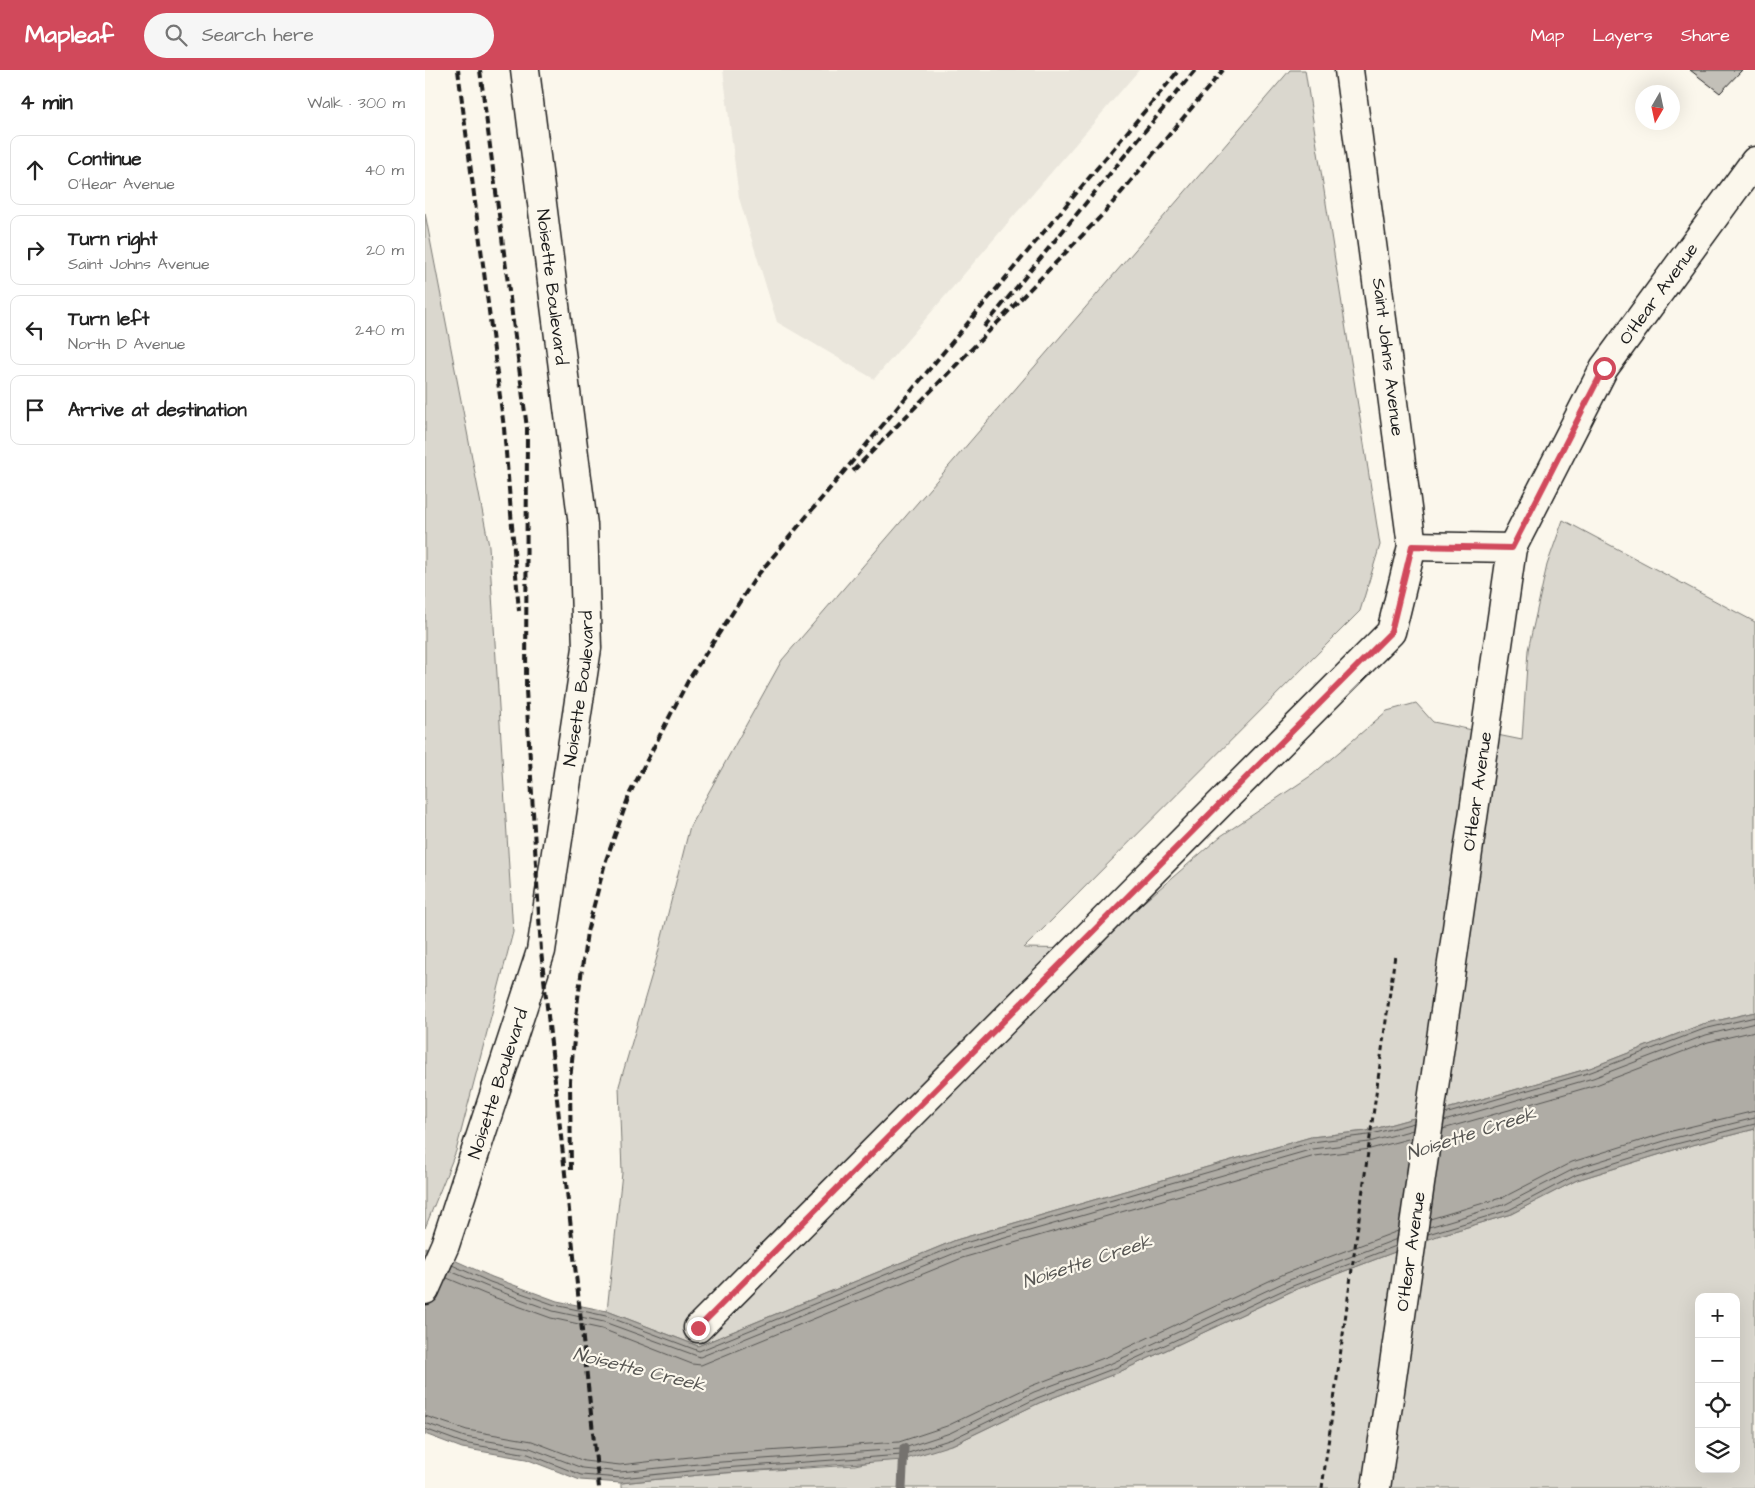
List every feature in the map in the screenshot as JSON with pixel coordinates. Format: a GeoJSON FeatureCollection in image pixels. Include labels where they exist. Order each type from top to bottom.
{"type":"FeatureCollection","features":[{"type":"Feature","properties":{"kind":"street","name":"Noisette Boulevard"},"geometry":{"type":"LineString","coordinates":[[425,1290],[445,1245],[541,951],[587,648],[583,525],[525,70]]}},
{"type":"Feature","properties":{"kind":"street","name":"Saint Johns Avenue"},"geometry":{"type":"LineString","coordinates":[[1349,70],[1412,546]]}},
{"type":"Feature","properties":{"kind":"street","name":"O'Hear Avenue"},"geometry":{"type":"LineString","coordinates":[[1376,1488],[1512,548],[1604,368],[1755,161]]}},
{"type":"Feature","properties":{"kind":"street"},"geometry":{"type":"LineString","coordinates":[[698,1328],[1391,632],[1412,546],[1512,548]]}},
{"type":"Feature","properties":{"kind":"path"},"geometry":{"type":"LineString","coordinates":[[1322,1488],[1395,955]]}},
{"type":"Feature","properties":{"kind":"shaded area"},"geometry":{"type":"Polygon","coordinates":[[[723,70],[1139,70],[874,379],[777,322],[739,198],[723,70]]]}},
{"type":"Feature","properties":{"kind":"shaded area"},"geometry":{"type":"Polygon","coordinates":[[[1290,70],[1305,70],[1380,545],[1360,611],[1024,948],[1089,949],[1221,836],[1312,775],[1387,711],[1416,703],[1433,722],[1522,740],[1528,650],[1547,565],[1563,520],[1755,622],[1755,1012],[1703,1024],[1590,1068],[1490,1097],[1367,1131],[1311,1137],[956,1240],[698,1346],[607,1311],[622,1173],[619,1086],[657,957],[690,826],[782,660],[1290,70]]]}},
{"type":"Feature","properties":{"kind":"shaded area"},"geometry":{"type":"Polygon","coordinates":[[[425,213],[489,546],[513,932],[456,1151],[425,1228],[425,213]]]}},
{"type":"Feature","properties":{"kind":"shaded area"},"geometry":{"type":"Polygon","coordinates":[[[1755,1129],[1755,1488],[621,1488],[621,1483],[709,1474],[855,1465],[954,1444],[1039,1403],[1117,1373],[1292,1291],[1437,1236],[1511,1214],[1577,1180],[1677,1149],[1755,1129]]]}},
{"type":"Feature","properties":{"kind":"water","name":"Noisette Creek"},"geometry":{"type":"Polygon","coordinates":[[[1755,1012],[1755,1129],[1677,1149],[1577,1180],[1511,1214],[1437,1236],[1292,1291],[1117,1373],[1039,1403],[954,1444],[903,1460],[709,1474],[621,1483],[580,1480],[526,1459],[462,1448],[425,1434],[425,1247],[492,1277],[557,1301],[607,1311],[698,1346],[956,1240],[1311,1137],[1367,1131],[1490,1097],[1590,1068],[1703,1024],[1755,1012]]]}},
{"type":"Feature","properties":{"kind":"building"},"geometry":{"type":"Polygon","coordinates":[[[1690,70],[1742,70],[1720,93],[1690,70]]]}},
{"type":"Feature","properties":{"kind":"waterway"},"geometry":{"type":"LineString","coordinates":[[902,1488],[904,1448]]}},
{"type":"Feature","properties":{"kind":"railway"},"geometry":{"type":"LineString","coordinates":[[458,70],[504,428],[519,611]]}},
{"type":"Feature","properties":{"kind":"railway"},"geometry":{"type":"LineString","coordinates":[[480,70],[527,428],[526,690],[541,951],[599,1488]]}},
{"type":"Feature","properties":{"kind":"railway"},"geometry":{"type":"LineString","coordinates":[[571,1170],[570,1081],[587,932],[605,863],[630,793],[689,679],[756,577],[1179,70]]}},
{"type":"Feature","properties":{"kind":"railway"},"geometry":{"type":"LineString","coordinates":[[984,327],[1195,70]]}},
{"type":"Feature","properties":{"kind":"railway"},"geometry":{"type":"LineString","coordinates":[[853,471],[1105,212],[1223,70]]}},
{"type":"Feature","properties":{"kind":"route"},"geometry":{"type":"LineString","coordinates":[[698,1328],[1391,632],[1412,546],[1512,548],[1604,368]]}}]}
